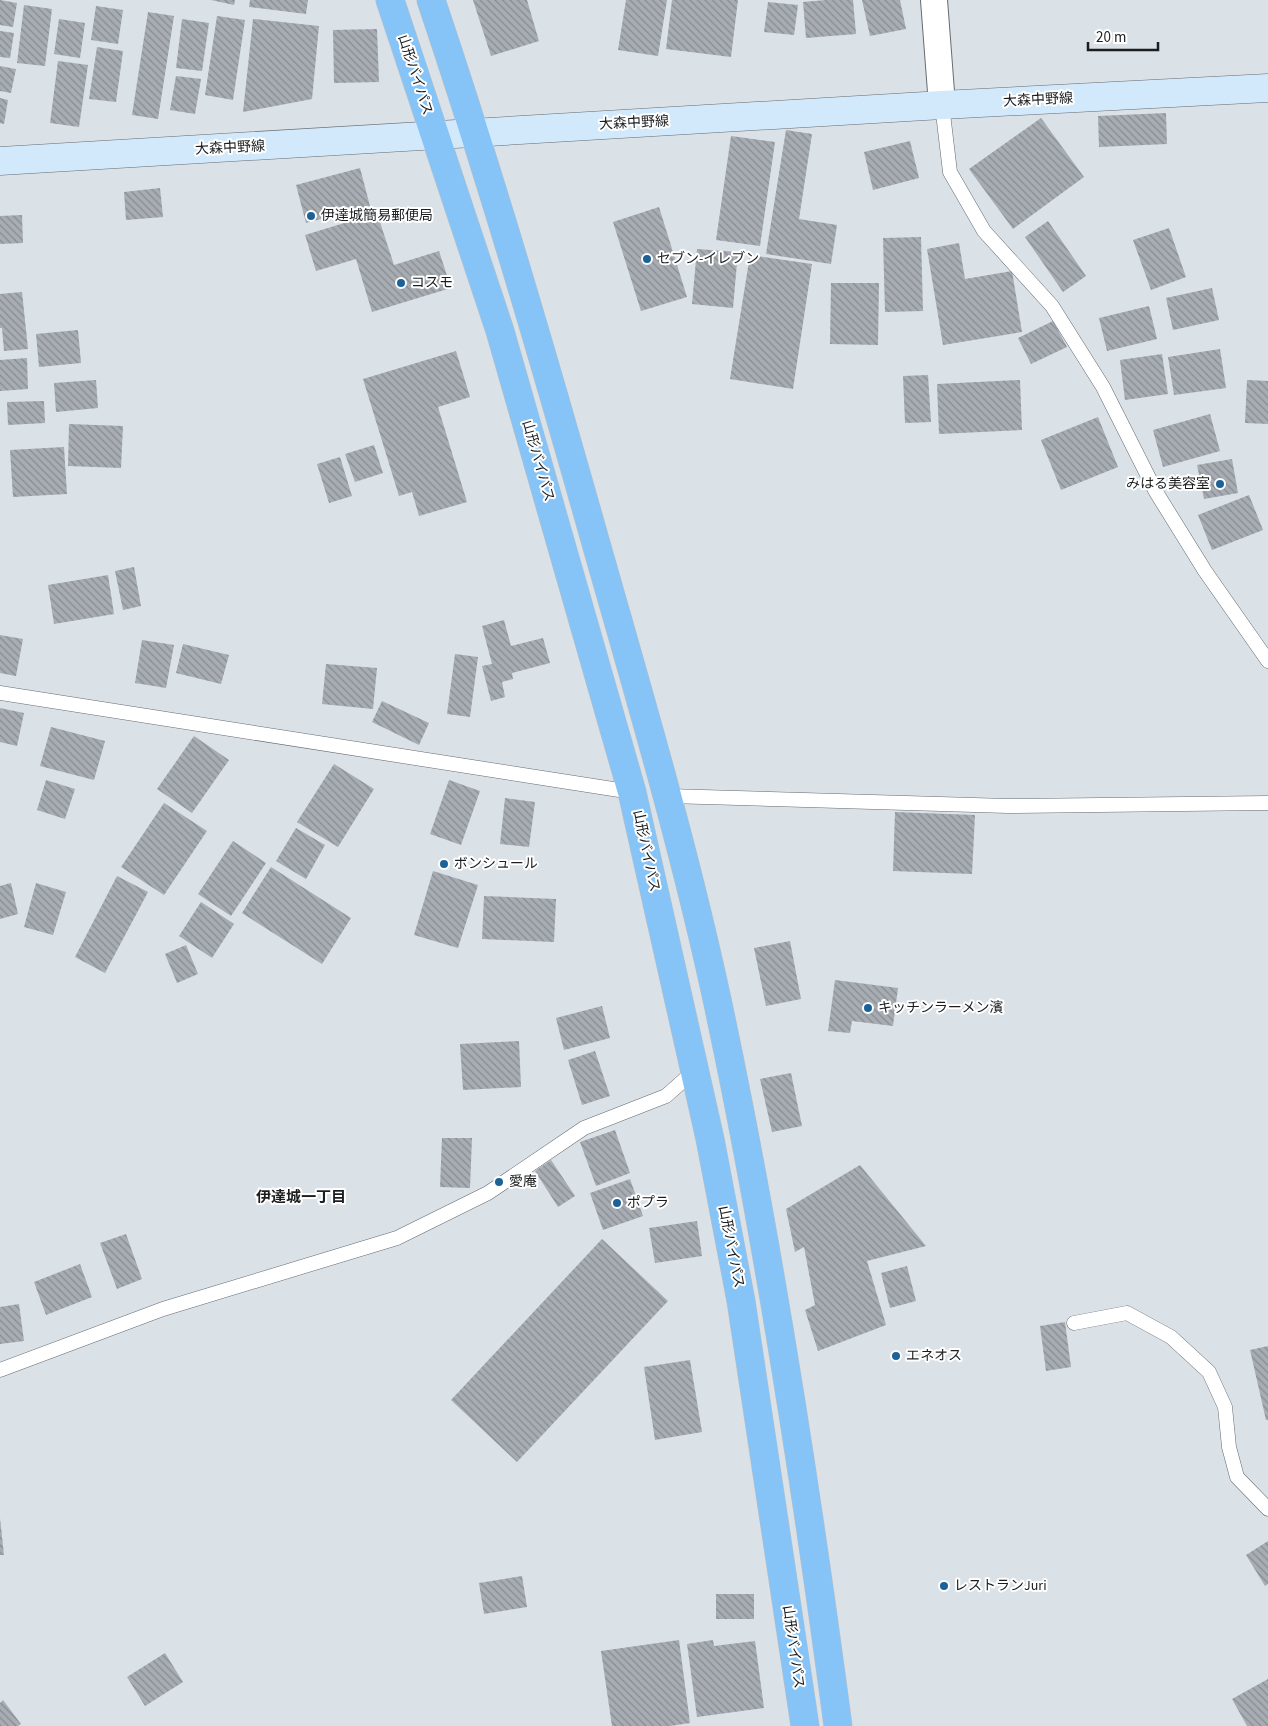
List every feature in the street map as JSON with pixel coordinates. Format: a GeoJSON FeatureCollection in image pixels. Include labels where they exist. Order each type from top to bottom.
{"type":"FeatureCollection","features":[{"type":"Feature","properties":{"kind":"highway","name":"山形バイパス"},"geometry":{"type":"LineString","coordinates":[[390,0],[500,331],[632,792],[710,1139],[741,1301],[805,1726]]}},
{"type":"Feature","properties":{"kind":"highway"},"geometry":{"type":"LineString","coordinates":[[431,0],[476,133],[534,324],[668,796],[718,1004],[776,1306],[810,1519],[838,1726]]}},
{"type":"Feature","properties":{"kind":"main road","name":"大森中野線"},"geometry":{"type":"LineString","coordinates":[[0,161],[942,105],[1268,88]]}},
{"type":"Feature","properties":{"kind":"street"},"geometry":{"type":"LineString","coordinates":[[932,6],[942,105]]}},
{"type":"Feature","properties":{"kind":"lane"},"geometry":{"type":"LineString","coordinates":[[942,105],[950,172],[984,231],[1052,306],[1103,387],[1165,508],[1205,571],[1268,661]]}},
{"type":"Feature","properties":{"kind":"lane"},"geometry":{"type":"LineString","coordinates":[[0,693],[632,792]]}},
{"type":"Feature","properties":{"kind":"lane"},"geometry":{"type":"LineString","coordinates":[[668,796],[1008,806],[1268,803]]}},
{"type":"Feature","properties":{"kind":"lane"},"geometry":{"type":"LineString","coordinates":[[0,1370],[41,1353],[163,1309],[397,1238],[488,1193],[584,1128],[666,1096],[694,1071]]}},
{"type":"Feature","properties":{"kind":"lane"},"geometry":{"type":"LineString","coordinates":[[1074,1324],[1127,1313],[1171,1337],[1209,1372],[1225,1407],[1229,1448],[1237,1477],[1268,1509]]}},
{"type":"Feature","properties":{"kind":"building"},"geometry":{"type":"Polygon","coordinates":[[[0,0],[17,3],[13,27],[0,25],[0,0]]]}},
{"type":"Feature","properties":{"kind":"building"},"geometry":{"type":"Polygon","coordinates":[[[211,0],[235,0],[234,5],[211,0]]]}},
{"type":"Feature","properties":{"kind":"building"},"geometry":{"type":"Polygon","coordinates":[[[250,0],[308,0],[306,14],[249,7],[250,0]]]}},
{"type":"Feature","properties":{"kind":"building"},"geometry":{"type":"Polygon","coordinates":[[[473,0],[527,0],[539,41],[491,56],[473,0]]]}},
{"type":"Feature","properties":{"kind":"building"},"geometry":{"type":"Polygon","coordinates":[[[626,0],[667,0],[658,56],[618,50],[626,0]]]}},
{"type":"Feature","properties":{"kind":"building"},"geometry":{"type":"Polygon","coordinates":[[[672,0],[738,0],[731,57],[666,49],[672,0]]]}},
{"type":"Feature","properties":{"kind":"building"},"geometry":{"type":"Polygon","coordinates":[[[853,0],[856,34],[806,38],[803,2],[853,0]]]}},
{"type":"Feature","properties":{"kind":"building"},"geometry":{"type":"Polygon","coordinates":[[[862,0],[900,0],[906,29],[870,36],[862,0]]]}},
{"type":"Feature","properties":{"kind":"building"},"geometry":{"type":"Polygon","coordinates":[[[768,2],[798,5],[794,35],[764,32],[768,2]]]}},
{"type":"Feature","properties":{"kind":"building"},"geometry":{"type":"Polygon","coordinates":[[[24,5],[52,9],[45,66],[17,63],[24,5]]]}},
{"type":"Feature","properties":{"kind":"building"},"geometry":{"type":"Polygon","coordinates":[[[96,6],[123,10],[118,44],[91,40],[96,6]]]}},
{"type":"Feature","properties":{"kind":"building"},"geometry":{"type":"Polygon","coordinates":[[[148,12],[174,16],[158,119],[132,115],[148,12]]]}},
{"type":"Feature","properties":{"kind":"building"},"geometry":{"type":"Polygon","coordinates":[[[217,16],[245,20],[233,100],[205,95],[217,16]]]}},
{"type":"Feature","properties":{"kind":"building"},"geometry":{"type":"Polygon","coordinates":[[[59,19],[85,23],[80,58],[54,54],[59,19]]]}},
{"type":"Feature","properties":{"kind":"building"},"geometry":{"type":"Polygon","coordinates":[[[182,19],[209,23],[202,71],[176,68],[182,19]]]}},
{"type":"Feature","properties":{"kind":"building"},"geometry":{"type":"Polygon","coordinates":[[[253,19],[319,26],[312,99],[243,112],[253,19]]]}},
{"type":"Feature","properties":{"kind":"building"},"geometry":{"type":"Polygon","coordinates":[[[377,29],[379,82],[334,83],[333,30],[377,29]]]}},
{"type":"Feature","properties":{"kind":"building"},"geometry":{"type":"Polygon","coordinates":[[[0,31],[14,33],[10,58],[0,57],[0,31]]]}},
{"type":"Feature","properties":{"kind":"building"},"geometry":{"type":"Polygon","coordinates":[[[97,47],[123,51],[116,102],[89,99],[97,47]]]}},
{"type":"Feature","properties":{"kind":"building"},"geometry":{"type":"Polygon","coordinates":[[[58,61],[88,65],[79,127],[50,123],[58,61]]]}},
{"type":"Feature","properties":{"kind":"building"},"geometry":{"type":"Polygon","coordinates":[[[0,66],[16,69],[11,93],[0,91],[0,66]]]}},
{"type":"Feature","properties":{"kind":"building"},"geometry":{"type":"Polygon","coordinates":[[[176,76],[201,79],[195,114],[170,110],[176,76]]]}},
{"type":"Feature","properties":{"kind":"building"},"geometry":{"type":"Polygon","coordinates":[[[0,98],[8,100],[4,124],[0,123],[0,98]]]}},
{"type":"Feature","properties":{"kind":"building"},"geometry":{"type":"Polygon","coordinates":[[[1166,113],[1167,144],[1099,147],[1098,116],[1166,113]]]}},
{"type":"Feature","properties":{"kind":"building"},"geometry":{"type":"Polygon","coordinates":[[[1041,118],[1084,177],[1013,229],[969,169],[1041,118]]]}},
{"type":"Feature","properties":{"kind":"building"},"geometry":{"type":"Polygon","coordinates":[[[786,130],[812,134],[799,219],[837,225],[831,264],[766,254],[786,130]]]}},
{"type":"Feature","properties":{"kind":"building"},"geometry":{"type":"Polygon","coordinates":[[[731,136],[775,142],[760,246],[716,240],[731,136]]]}},
{"type":"Feature","properties":{"kind":"building"},"geometry":{"type":"Polygon","coordinates":[[[910,141],[919,178],[873,190],[864,152],[910,141]]]}},
{"type":"Feature","properties":{"kind":"building"},"geometry":{"type":"Polygon","coordinates":[[[360,168],[370,206],[306,223],[296,185],[360,168]]]}},
{"type":"Feature","properties":{"kind":"building"},"geometry":{"type":"Polygon","coordinates":[[[160,188],[163,217],[126,220],[124,192],[160,188]]]}},
{"type":"Feature","properties":{"kind":"building"},"geometry":{"type":"Polygon","coordinates":[[[659,207],[687,297],[641,311],[613,222],[659,207]]]}},
{"type":"Feature","properties":{"kind":"building"},"geometry":{"type":"Polygon","coordinates":[[[377,213],[394,265],[439,251],[451,288],[372,312],[356,259],[316,271],[305,235],[377,213]]]}},
{"type":"Feature","properties":{"kind":"building"},"geometry":{"type":"Polygon","coordinates":[[[22,215],[23,243],[0,244],[0,216],[22,215]]]}},
{"type":"Feature","properties":{"kind":"building"},"geometry":{"type":"Polygon","coordinates":[[[1048,221],[1086,276],[1063,292],[1025,237],[1048,221]]]}},
{"type":"Feature","properties":{"kind":"building"},"geometry":{"type":"Polygon","coordinates":[[[1169,228],[1186,277],[1151,290],[1133,240],[1169,228]]]}},
{"type":"Feature","properties":{"kind":"building"},"geometry":{"type":"Polygon","coordinates":[[[921,237],[923,311],[885,312],[883,238],[921,237]]]}},
{"type":"Feature","properties":{"kind":"building"},"geometry":{"type":"Polygon","coordinates":[[[959,243],[965,279],[1012,271],[1022,332],[943,345],[927,249],[959,243]]]}},
{"type":"Feature","properties":{"kind":"building"},"geometry":{"type":"Polygon","coordinates":[[[697,249],[738,252],[733,308],[692,304],[697,249]]]}},
{"type":"Feature","properties":{"kind":"building"},"geometry":{"type":"Polygon","coordinates":[[[750,255],[812,264],[793,389],[730,379],[750,255]]]}},
{"type":"Feature","properties":{"kind":"building"},"geometry":{"type":"Polygon","coordinates":[[[831,283],[879,283],[878,345],[830,344],[831,283]]]}},
{"type":"Feature","properties":{"kind":"building"},"geometry":{"type":"Polygon","coordinates":[[[1212,288],[1219,320],[1173,330],[1166,298],[1212,288]]]}},
{"type":"Feature","properties":{"kind":"building"},"geometry":{"type":"Polygon","coordinates":[[[22,292],[28,349],[4,351],[2,328],[0,328],[0,294],[22,292]]]}},
{"type":"Feature","properties":{"kind":"building"},"geometry":{"type":"Polygon","coordinates":[[[1149,306],[1157,339],[1107,351],[1099,318],[1149,306]]]}},
{"type":"Feature","properties":{"kind":"building"},"geometry":{"type":"Polygon","coordinates":[[[1053,321],[1067,347],[1031,364],[1018,338],[1053,321]]]}},
{"type":"Feature","properties":{"kind":"building"},"geometry":{"type":"Polygon","coordinates":[[[78,330],[81,363],[39,367],[36,334],[78,330]]]}},
{"type":"Feature","properties":{"kind":"building"},"geometry":{"type":"Polygon","coordinates":[[[1220,349],[1226,388],[1174,395],[1168,357],[1220,349]]]}},
{"type":"Feature","properties":{"kind":"building"},"geometry":{"type":"Polygon","coordinates":[[[456,351],[470,397],[438,407],[467,502],[419,516],[412,492],[399,496],[363,379],[456,351]]]}},
{"type":"Feature","properties":{"kind":"building"},"geometry":{"type":"Polygon","coordinates":[[[1162,354],[1168,394],[1125,400],[1120,360],[1162,354]]]}},
{"type":"Feature","properties":{"kind":"building"},"geometry":{"type":"Polygon","coordinates":[[[27,358],[28,389],[0,391],[0,360],[27,358]]]}},
{"type":"Feature","properties":{"kind":"building"},"geometry":{"type":"Polygon","coordinates":[[[928,375],[931,422],[905,423],[903,376],[928,375]]]}},
{"type":"Feature","properties":{"kind":"building"},"geometry":{"type":"Polygon","coordinates":[[[96,380],[98,408],[56,412],[54,383],[96,380]]]}},
{"type":"Feature","properties":{"kind":"building"},"geometry":{"type":"Polygon","coordinates":[[[1020,380],[1022,430],[939,434],[937,384],[1020,380]]]}},
{"type":"Feature","properties":{"kind":"building"},"geometry":{"type":"Polygon","coordinates":[[[1247,380],[1268,381],[1268,424],[1245,423],[1247,380]]]}},
{"type":"Feature","properties":{"kind":"building"},"geometry":{"type":"Polygon","coordinates":[[[44,401],[45,423],[8,425],[7,402],[44,401]]]}},
{"type":"Feature","properties":{"kind":"building"},"geometry":{"type":"Polygon","coordinates":[[[1210,414],[1220,451],[1163,467],[1153,430],[1210,414]]]}},
{"type":"Feature","properties":{"kind":"building"},"geometry":{"type":"Polygon","coordinates":[[[1098,417],[1118,467],[1061,490],[1041,440],[1098,417]]]}},
{"type":"Feature","properties":{"kind":"building"},"geometry":{"type":"Polygon","coordinates":[[[69,424],[123,426],[121,468],[68,466],[69,424]]]}},
{"type":"Feature","properties":{"kind":"building"},"geometry":{"type":"Polygon","coordinates":[[[374,445],[383,473],[355,482],[345,454],[374,445]]]}},
{"type":"Feature","properties":{"kind":"building"},"geometry":{"type":"Polygon","coordinates":[[[64,447],[67,494],[13,497],[10,450],[64,447]]]}},
{"type":"Feature","properties":{"kind":"building"},"geometry":{"type":"Polygon","coordinates":[[[340,457],[352,496],[329,503],[317,464],[340,457]]]}},
{"type":"Feature","properties":{"kind":"building"},"geometry":{"type":"Polygon","coordinates":[[[1232,459],[1238,493],[1204,499],[1197,465],[1232,459]]]}},
{"type":"Feature","properties":{"kind":"building"},"geometry":{"type":"Polygon","coordinates":[[[1249,495],[1263,530],[1212,550],[1198,515],[1249,495]]]}},
{"type":"Feature","properties":{"kind":"building"},"geometry":{"type":"Polygon","coordinates":[[[134,567],[141,606],[123,610],[115,571],[134,567]]]}},
{"type":"Feature","properties":{"kind":"building"},"geometry":{"type":"Polygon","coordinates":[[[108,575],[114,614],[54,624],[48,585],[108,575]]]}},
{"type":"Feature","properties":{"kind":"building"},"geometry":{"type":"Polygon","coordinates":[[[504,620],[511,646],[543,638],[550,663],[512,673],[513,679],[502,682],[505,697],[491,701],[482,666],[492,664],[482,626],[504,620]]]}},
{"type":"Feature","properties":{"kind":"building"},"geometry":{"type":"Polygon","coordinates":[[[0,635],[23,639],[16,676],[0,673],[0,635]]]}},
{"type":"Feature","properties":{"kind":"building"},"geometry":{"type":"Polygon","coordinates":[[[142,640],[174,645],[166,688],[135,683],[142,640]]]}},
{"type":"Feature","properties":{"kind":"building"},"geometry":{"type":"Polygon","coordinates":[[[183,644],[229,655],[221,684],[176,673],[183,644]]]}},
{"type":"Feature","properties":{"kind":"building"},"geometry":{"type":"Polygon","coordinates":[[[455,654],[478,657],[470,717],[447,714],[455,654]]]}},
{"type":"Feature","properties":{"kind":"building"},"geometry":{"type":"Polygon","coordinates":[[[326,664],[377,668],[373,709],[322,704],[326,664]]]}},
{"type":"Feature","properties":{"kind":"building"},"geometry":{"type":"Polygon","coordinates":[[[382,701],[429,723],[419,745],[372,722],[382,701]]]}},
{"type":"Feature","properties":{"kind":"building"},"geometry":{"type":"Polygon","coordinates":[[[0,708],[24,713],[17,746],[0,742],[0,708]]]}},
{"type":"Feature","properties":{"kind":"building"},"geometry":{"type":"Polygon","coordinates":[[[51,727],[105,741],[94,780],[40,766],[51,727]]]}},
{"type":"Feature","properties":{"kind":"building"},"geometry":{"type":"Polygon","coordinates":[[[194,736],[229,760],[192,813],[157,789],[194,736]]]}},
{"type":"Feature","properties":{"kind":"building"},"geometry":{"type":"Polygon","coordinates":[[[334,764],[374,789],[338,847],[297,822],[334,764]]]}},
{"type":"Feature","properties":{"kind":"building"},"geometry":{"type":"Polygon","coordinates":[[[46,780],[75,789],[65,819],[37,810],[46,780]]]}},
{"type":"Feature","properties":{"kind":"building"},"geometry":{"type":"Polygon","coordinates":[[[449,780],[480,791],[461,845],[430,834],[449,780]]]}},
{"type":"Feature","properties":{"kind":"building"},"geometry":{"type":"Polygon","coordinates":[[[505,798],[535,802],[529,847],[500,844],[505,798]]]}},
{"type":"Feature","properties":{"kind":"building"},"geometry":{"type":"Polygon","coordinates":[[[164,803],[207,831],[164,895],[121,867],[164,803]]]}},
{"type":"Feature","properties":{"kind":"building"},"geometry":{"type":"Polygon","coordinates":[[[895,812],[975,815],[972,874],[893,871],[895,812]]]}},
{"type":"Feature","properties":{"kind":"building"},"geometry":{"type":"Polygon","coordinates":[[[296,828],[325,845],[306,879],[276,861],[296,828]]]}},
{"type":"Feature","properties":{"kind":"building"},"geometry":{"type":"Polygon","coordinates":[[[233,841],[266,863],[231,916],[198,894],[233,841]]]}},
{"type":"Feature","properties":{"kind":"building"},"geometry":{"type":"Polygon","coordinates":[[[271,867],[351,918],[322,964],[242,913],[271,867]]]}},
{"type":"Feature","properties":{"kind":"building"},"geometry":{"type":"Polygon","coordinates":[[[433,871],[478,885],[458,948],[414,935],[433,871]]]}},
{"type":"Feature","properties":{"kind":"building"},"geometry":{"type":"Polygon","coordinates":[[[117,876],[148,892],[105,973],[75,957],[117,876]]]}},
{"type":"Feature","properties":{"kind":"building"},"geometry":{"type":"Polygon","coordinates":[[[11,883],[18,914],[0,919],[0,886],[11,883]]]}},
{"type":"Feature","properties":{"kind":"building"},"geometry":{"type":"Polygon","coordinates":[[[36,883],[66,892],[53,935],[24,927],[36,883]]]}},
{"type":"Feature","properties":{"kind":"building"},"geometry":{"type":"Polygon","coordinates":[[[484,896],[556,899],[554,942],[482,939],[484,896]]]}},
{"type":"Feature","properties":{"kind":"building"},"geometry":{"type":"Polygon","coordinates":[[[201,902],[234,924],[212,958],[179,936],[201,902]]]}},
{"type":"Feature","properties":{"kind":"building"},"geometry":{"type":"Polygon","coordinates":[[[790,941],[801,999],[766,1006],[754,948],[790,941]]]}},
{"type":"Feature","properties":{"kind":"building"},"geometry":{"type":"Polygon","coordinates":[[[186,945],[198,974],[177,983],[165,954],[186,945]]]}},
{"type":"Feature","properties":{"kind":"building"},"geometry":{"type":"Polygon","coordinates":[[[835,980],[898,988],[893,1026],[852,1021],[850,1033],[828,1031],[835,980]]]}},
{"type":"Feature","properties":{"kind":"building"},"geometry":{"type":"Polygon","coordinates":[[[602,1006],[610,1038],[564,1050],[556,1018],[602,1006]]]}},
{"type":"Feature","properties":{"kind":"building"},"geometry":{"type":"Polygon","coordinates":[[[519,1041],[521,1087],[463,1090],[460,1044],[519,1041]]]}},
{"type":"Feature","properties":{"kind":"building"},"geometry":{"type":"Polygon","coordinates":[[[595,1051],[610,1096],[582,1105],[568,1060],[595,1051]]]}},
{"type":"Feature","properties":{"kind":"building"},"geometry":{"type":"Polygon","coordinates":[[[791,1073],[802,1126],[772,1132],[760,1079],[791,1073]]]}},
{"type":"Feature","properties":{"kind":"building"},"geometry":{"type":"Polygon","coordinates":[[[615,1130],[630,1173],[596,1186],[580,1142],[615,1130]]]}},
{"type":"Feature","properties":{"kind":"building"},"geometry":{"type":"Polygon","coordinates":[[[442,1138],[472,1138],[470,1188],[440,1187],[442,1138]]]}},
{"type":"Feature","properties":{"kind":"building"},"geometry":{"type":"Polygon","coordinates":[[[551,1160],[575,1196],[558,1207],[535,1171],[551,1160]]]}},
{"type":"Feature","properties":{"kind":"building"},"geometry":{"type":"Polygon","coordinates":[[[860,1165],[926,1246],[867,1261],[886,1325],[818,1351],[805,1310],[815,1305],[804,1247],[795,1252],[786,1209],[860,1165]]]}},
{"type":"Feature","properties":{"kind":"building"},"geometry":{"type":"Polygon","coordinates":[[[630,1179],[643,1216],[603,1230],[590,1193],[630,1179]]]}},
{"type":"Feature","properties":{"kind":"building"},"geometry":{"type":"Polygon","coordinates":[[[697,1221],[702,1256],[655,1263],[649,1228],[697,1221]]]}},
{"type":"Feature","properties":{"kind":"building"},"geometry":{"type":"Polygon","coordinates":[[[126,1234],[142,1279],[117,1289],[100,1243],[126,1234]]]}},
{"type":"Feature","properties":{"kind":"building"},"geometry":{"type":"Polygon","coordinates":[[[602,1239],[668,1301],[517,1462],[451,1400],[602,1239]]]}},
{"type":"Feature","properties":{"kind":"building"},"geometry":{"type":"Polygon","coordinates":[[[80,1264],[92,1297],[46,1315],[34,1282],[80,1264]]]}},
{"type":"Feature","properties":{"kind":"building"},"geometry":{"type":"Polygon","coordinates":[[[907,1266],[916,1301],[890,1308],[881,1273],[907,1266]]]}},
{"type":"Feature","properties":{"kind":"building"},"geometry":{"type":"Polygon","coordinates":[[[19,1304],[24,1341],[0,1344],[0,1307],[19,1304]]]}},
{"type":"Feature","properties":{"kind":"building"},"geometry":{"type":"Polygon","coordinates":[[[1065,1322],[1071,1367],[1046,1371],[1040,1326],[1065,1322]]]}},
{"type":"Feature","properties":{"kind":"building"},"geometry":{"type":"Polygon","coordinates":[[[1268,1346],[1268,1420],[1266,1420],[1250,1350],[1268,1346]]]}},
{"type":"Feature","properties":{"kind":"building"},"geometry":{"type":"Polygon","coordinates":[[[690,1360],[702,1432],[655,1440],[644,1367],[690,1360]]]}},
{"type":"Feature","properties":{"kind":"building"},"geometry":{"type":"Polygon","coordinates":[[[0,1518],[4,1555],[0,1555],[0,1518]]]}},
{"type":"Feature","properties":{"kind":"building"},"geometry":{"type":"Polygon","coordinates":[[[1268,1541],[1268,1584],[1265,1586],[1246,1555],[1268,1541]]]}},
{"type":"Feature","properties":{"kind":"building"},"geometry":{"type":"Polygon","coordinates":[[[522,1576],[527,1607],[484,1614],[479,1583],[522,1576]]]}},
{"type":"Feature","properties":{"kind":"building"},"geometry":{"type":"Polygon","coordinates":[[[716,1594],[754,1594],[754,1619],[716,1619],[716,1594]]]}},
{"type":"Feature","properties":{"kind":"building"},"geometry":{"type":"Polygon","coordinates":[[[679,1640],[690,1723],[670,1726],[612,1726],[601,1651],[679,1640]]]}},
{"type":"Feature","properties":{"kind":"building"},"geometry":{"type":"Polygon","coordinates":[[[713,1640],[714,1646],[755,1641],[764,1708],[697,1717],[687,1644],[713,1640]]]}},
{"type":"Feature","properties":{"kind":"building"},"geometry":{"type":"Polygon","coordinates":[[[165,1653],[183,1682],[145,1706],[127,1677],[165,1653]]]}},
{"type":"Feature","properties":{"kind":"building"},"geometry":{"type":"Polygon","coordinates":[[[1268,1679],[1268,1726],[1247,1726],[1232,1699],[1268,1679]]]}},
{"type":"Feature","properties":{"kind":"building"},"geometry":{"type":"Polygon","coordinates":[[[3,1700],[21,1724],[18,1726],[0,1726],[0,1703],[3,1700]]]}},
{"type":"Feature","properties":{"kind":"place","name":"伊達城簡易郵便局"},"geometry":{"type":"Point","coordinates":[311,216]}},
{"type":"Feature","properties":{"kind":"place","name":"セブン-イレブン"},"geometry":{"type":"Point","coordinates":[647,259]}},
{"type":"Feature","properties":{"kind":"place","name":"コスモ"},"geometry":{"type":"Point","coordinates":[401,283]}},
{"type":"Feature","properties":{"kind":"place","name":"みはる美容室"},"geometry":{"type":"Point","coordinates":[1220,484]}},
{"type":"Feature","properties":{"kind":"place","name":"ボンシュール"},"geometry":{"type":"Point","coordinates":[444,864]}},
{"type":"Feature","properties":{"kind":"place","name":"キッチンラーメン濱"},"geometry":{"type":"Point","coordinates":[868,1008]}},
{"type":"Feature","properties":{"kind":"place","name":"愛庵"},"geometry":{"type":"Point","coordinates":[499,1182]}},
{"type":"Feature","properties":{"kind":"place","name":"ポプラ"},"geometry":{"type":"Point","coordinates":[617,1203]}},
{"type":"Feature","properties":{"kind":"place","name":"エネオス"},"geometry":{"type":"Point","coordinates":[896,1356]}},
{"type":"Feature","properties":{"kind":"place","name":"レストランJuri"},"geometry":{"type":"Point","coordinates":[944,1586]}},
{"type":"Feature","properties":{"kind":"district","name":"伊達城一丁目"},"geometry":{"type":"Point","coordinates":[301,1197]}}]}
